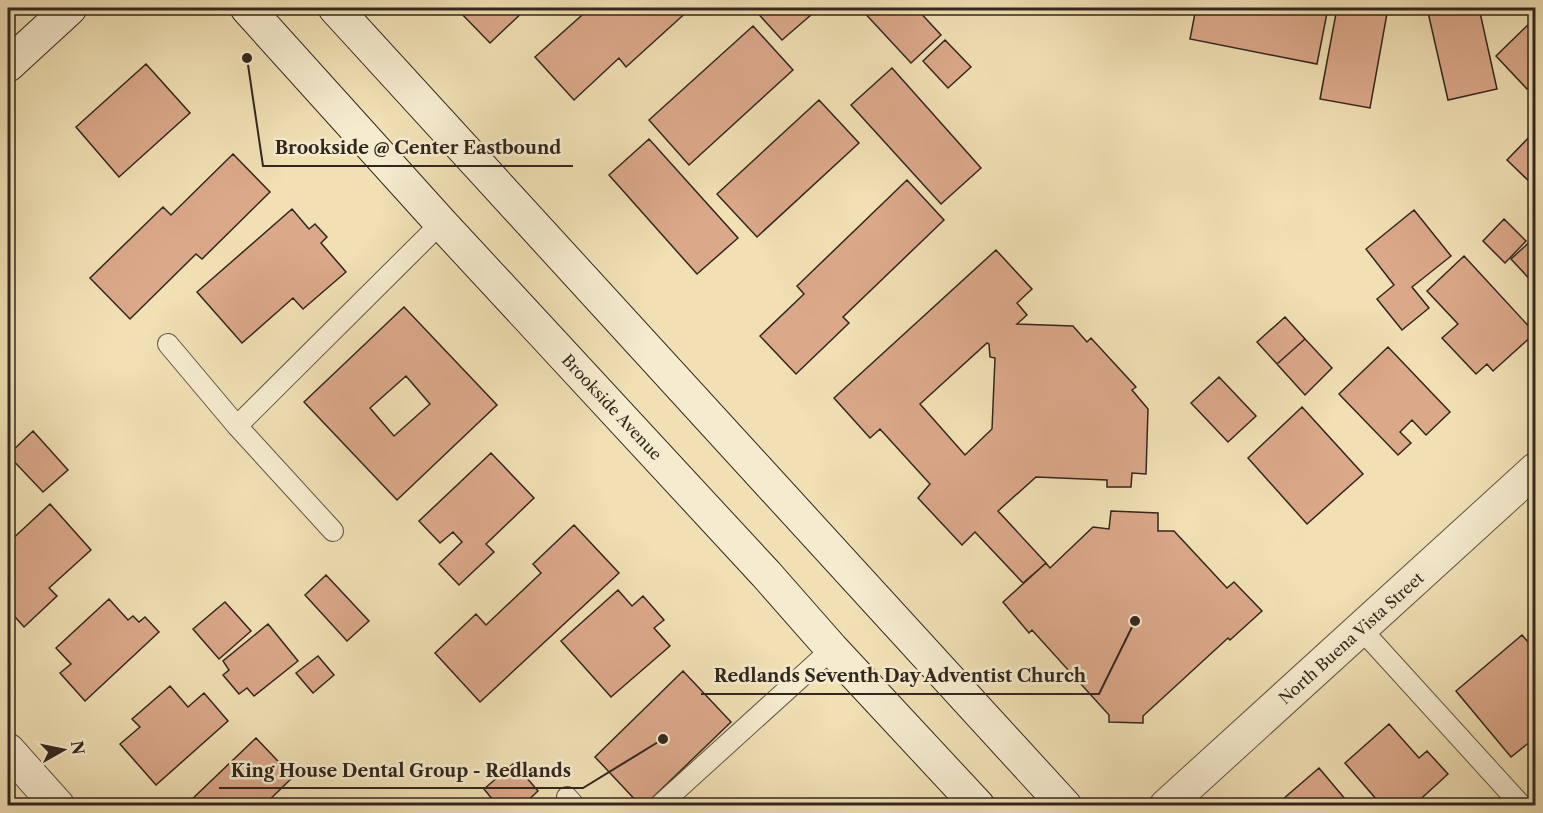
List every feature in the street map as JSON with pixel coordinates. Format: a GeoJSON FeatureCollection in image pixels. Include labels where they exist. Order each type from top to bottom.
{"type":"FeatureCollection","features":[{"type":"Feature","properties":{"kind":"main road"},"geometry":{"type":"LineString","coordinates":[[8,65],[70,8]]}},
{"type":"Feature","properties":{"kind":"main road","name":"Brookside Avenue"},"geometry":{"type":"LineString","coordinates":[[247,8],[441,223],[978,806]]}},
{"type":"Feature","properties":{"kind":"main road"},"geometry":{"type":"LineString","coordinates":[[335,8],[1065,806]]}},
{"type":"Feature","properties":{"kind":"main road","name":"North Buena Vista Street"},"geometry":{"type":"LineString","coordinates":[[1167,806],[1536,469]]}},
{"type":"Feature","properties":{"kind":"main road"},"geometry":{"type":"LineString","coordinates":[[8,750],[58,806]]}},
{"type":"Feature","properties":{"kind":"lane"},"geometry":{"type":"LineString","coordinates":[[237,426],[441,223]]}},
{"type":"Feature","properties":{"kind":"lane"},"geometry":{"type":"LineString","coordinates":[[168,344],[237,426],[333,531]]}},
{"type":"Feature","properties":{"kind":"lane"},"geometry":{"type":"LineString","coordinates":[[1361,629],[1522,806]]}},
{"type":"Feature","properties":{"kind":"lane"},"geometry":{"type":"LineString","coordinates":[[659,806],[832,649]]}},
{"type":"Feature","properties":{"kind":"building"},"geometry":{"type":"Polygon","coordinates":[[[456,8],[527,8],[490,43],[456,8]]]}},
{"type":"Feature","properties":{"kind":"building"},"geometry":{"type":"Polygon","coordinates":[[[590,8],[597,14],[605,8],[691,8],[626,67],[619,58],[574,100],[535,57],[590,8]]]}},
{"type":"Feature","properties":{"kind":"building"},"geometry":{"type":"Polygon","coordinates":[[[753,8],[819,8],[782,40],[753,8]]]}},
{"type":"Feature","properties":{"kind":"building"},"geometry":{"type":"Polygon","coordinates":[[[860,8],[916,8],[941,35],[911,63],[860,8]]]}},
{"type":"Feature","properties":{"kind":"building"},"geometry":{"type":"Polygon","coordinates":[[[1196,8],[1328,8],[1317,64],[1190,39],[1196,8]]]}},
{"type":"Feature","properties":{"kind":"building"},"geometry":{"type":"Polygon","coordinates":[[[1337,8],[1388,8],[1370,108],[1320,99],[1337,8]]]}},
{"type":"Feature","properties":{"kind":"building"},"geometry":{"type":"Polygon","coordinates":[[[1427,8],[1479,8],[1497,89],[1448,100],[1427,8]]]}},
{"type":"Feature","properties":{"kind":"building"},"geometry":{"type":"Polygon","coordinates":[[[1535,18],[1536,82],[1527,89],[1496,56],[1535,18]]]}},
{"type":"Feature","properties":{"kind":"building"},"geometry":{"type":"Polygon","coordinates":[[[753,26],[793,70],[689,165],[649,120],[753,26]]]}},
{"type":"Feature","properties":{"kind":"building"},"geometry":{"type":"Polygon","coordinates":[[[945,40],[971,67],[948,88],[923,61],[945,40]]]}},
{"type":"Feature","properties":{"kind":"building"},"geometry":{"type":"Polygon","coordinates":[[[146,64],[190,113],[119,177],[76,127],[146,64]]]}},
{"type":"Feature","properties":{"kind":"building"},"geometry":{"type":"Polygon","coordinates":[[[892,68],[981,168],[941,204],[851,105],[892,68]]]}},
{"type":"Feature","properties":{"kind":"building"},"geometry":{"type":"Polygon","coordinates":[[[819,100],[859,143],[757,237],[717,194],[819,100]]]}},
{"type":"Feature","properties":{"kind":"building"},"geometry":{"type":"Polygon","coordinates":[[[1536,130],[1536,188],[1507,160],[1536,130]]]}},
{"type":"Feature","properties":{"kind":"building"},"geometry":{"type":"Polygon","coordinates":[[[649,139],[738,238],[697,274],[609,175],[649,139]]]}},
{"type":"Feature","properties":{"kind":"building"},"geometry":{"type":"Polygon","coordinates":[[[233,154],[270,192],[202,259],[196,254],[130,319],[90,278],[163,207],[171,215],[233,154]]]}},
{"type":"Feature","properties":{"kind":"building"},"geometry":{"type":"Polygon","coordinates":[[[907,180],[944,220],[843,317],[849,323],[796,374],[760,336],[804,294],[797,286],[907,180]]]}},
{"type":"Feature","properties":{"kind":"building"},"geometry":{"type":"Polygon","coordinates":[[[292,209],[309,229],[315,224],[327,237],[321,243],[346,272],[303,309],[293,298],[242,343],[197,292],[292,209]]]}},
{"type":"Feature","properties":{"kind":"building"},"geometry":{"type":"Polygon","coordinates":[[[1414,210],[1451,256],[1412,287],[1429,308],[1402,330],[1377,299],[1394,285],[1366,249],[1414,210]]]}},
{"type":"Feature","properties":{"kind":"building"},"geometry":{"type":"Polygon","coordinates":[[[1504,219],[1526,241],[1505,263],[1483,241],[1504,219]]]}},
{"type":"Feature","properties":{"kind":"building"},"geometry":{"type":"Polygon","coordinates":[[[1536,236],[1536,286],[1511,259],[1536,236]]]}},
{"type":"Feature","properties":{"kind":"building"},"geometry":{"type":"Polygon","coordinates":[[[996,250],[1032,289],[1017,303],[1027,315],[1017,324],[1073,326],[1087,342],[1091,338],[1136,387],[1132,390],[1148,409],[1146,474],[1132,473],[1131,487],[1107,487],[1107,480],[1036,477],[998,511],[1046,563],[1023,583],[975,532],[962,545],[918,498],[930,484],[880,429],[870,438],[834,398],[996,250]],[[987,343],[920,404],[965,455],[992,429],[995,358],[990,357],[987,343]]]}},
{"type":"Feature","properties":{"kind":"building"},"geometry":{"type":"Polygon","coordinates":[[[1464,256],[1535,333],[1493,371],[1487,364],[1476,374],[1442,338],[1458,324],[1427,291],[1464,256]]]}},
{"type":"Feature","properties":{"kind":"building"},"geometry":{"type":"Polygon","coordinates":[[[404,307],[497,405],[397,500],[304,402],[404,307]],[[406,376],[370,408],[394,436],[430,404],[406,376]]]}},
{"type":"Feature","properties":{"kind":"building"},"geometry":{"type":"Polygon","coordinates":[[[1285,317],[1305,339],[1277,364],[1257,342],[1285,317]]]}},
{"type":"Feature","properties":{"kind":"building"},"geometry":{"type":"Polygon","coordinates":[[[1305,339],[1332,368],[1305,395],[1277,364],[1305,339]]]}},
{"type":"Feature","properties":{"kind":"building"},"geometry":{"type":"Polygon","coordinates":[[[1388,347],[1450,412],[1426,435],[1412,420],[1400,432],[1411,443],[1398,455],[1339,394],[1388,347]]]}},
{"type":"Feature","properties":{"kind":"building"},"geometry":{"type":"Polygon","coordinates":[[[1219,377],[1256,416],[1228,442],[1191,403],[1219,377]]]}},
{"type":"Feature","properties":{"kind":"building"},"geometry":{"type":"Polygon","coordinates":[[[1302,407],[1363,474],[1307,524],[1248,458],[1302,407]]]}},
{"type":"Feature","properties":{"kind":"building"},"geometry":{"type":"Polygon","coordinates":[[[33,431],[68,470],[43,492],[8,455],[33,431]]]}},
{"type":"Feature","properties":{"kind":"building"},"geometry":{"type":"Polygon","coordinates":[[[491,453],[534,498],[486,544],[494,552],[459,585],[439,564],[462,542],[453,532],[440,543],[419,521],[491,453]]]}},
{"type":"Feature","properties":{"kind":"building"},"geometry":{"type":"Polygon","coordinates":[[[50,504],[91,550],[49,588],[57,596],[24,627],[8,609],[8,543],[50,504]]]}},
{"type":"Feature","properties":{"kind":"building"},"geometry":{"type":"Polygon","coordinates":[[[1111,511],[1158,513],[1158,531],[1174,531],[1227,588],[1234,582],[1262,611],[1230,640],[1228,638],[1143,716],[1143,723],[1109,722],[1109,715],[1032,630],[1029,633],[1003,602],[1046,563],[1050,568],[1093,527],[1109,529],[1111,511]]]}},
{"type":"Feature","properties":{"kind":"building"},"geometry":{"type":"Polygon","coordinates":[[[574,525],[619,573],[480,702],[435,653],[476,614],[486,625],[541,573],[533,564],[574,525]]]}},
{"type":"Feature","properties":{"kind":"building"},"geometry":{"type":"Polygon","coordinates":[[[326,575],[369,621],[347,641],[305,595],[326,575]]]}},
{"type":"Feature","properties":{"kind":"building"},"geometry":{"type":"Polygon","coordinates":[[[618,590],[632,606],[643,596],[664,620],[654,628],[670,646],[611,697],[561,641],[618,590]]]}},
{"type":"Feature","properties":{"kind":"building"},"geometry":{"type":"Polygon","coordinates":[[[109,599],[128,620],[133,616],[139,622],[145,617],[159,632],[85,701],[60,673],[71,664],[56,648],[109,599]]]}},
{"type":"Feature","properties":{"kind":"building"},"geometry":{"type":"Polygon","coordinates":[[[225,602],[251,631],[219,659],[193,629],[225,602]]]}},
{"type":"Feature","properties":{"kind":"building"},"geometry":{"type":"Polygon","coordinates":[[[268,624],[298,661],[254,696],[247,688],[239,694],[223,675],[229,670],[223,661],[268,624]]]}},
{"type":"Feature","properties":{"kind":"building"},"geometry":{"type":"Polygon","coordinates":[[[1522,635],[1536,651],[1536,737],[1511,757],[1456,691],[1522,635]]]}},
{"type":"Feature","properties":{"kind":"building"},"geometry":{"type":"Polygon","coordinates":[[[318,656],[334,675],[313,693],[296,673],[318,656]]]}},
{"type":"Feature","properties":{"kind":"building"},"geometry":{"type":"Polygon","coordinates":[[[683,671],[731,722],[644,806],[641,806],[595,757],[683,671]]]}},
{"type":"Feature","properties":{"kind":"building"},"geometry":{"type":"Polygon","coordinates":[[[170,686],[188,707],[204,693],[228,721],[156,785],[120,744],[140,727],[132,719],[170,686]]]}},
{"type":"Feature","properties":{"kind":"building"},"geometry":{"type":"Polygon","coordinates":[[[1389,724],[1419,758],[1427,751],[1448,774],[1413,806],[1371,806],[1377,800],[1345,763],[1389,724]]]}},
{"type":"Feature","properties":{"kind":"building"},"geometry":{"type":"Polygon","coordinates":[[[256,738],[293,777],[263,806],[193,806],[189,802],[256,738]]]}},
{"type":"Feature","properties":{"kind":"building"},"geometry":{"type":"Polygon","coordinates":[[[514,763],[538,791],[522,806],[498,806],[484,789],[514,763]]]}},
{"type":"Feature","properties":{"kind":"building"},"geometry":{"type":"Polygon","coordinates":[[[1319,768],[1351,806],[1275,806],[1319,768]]]}},
{"type":"Feature","properties":{"kind":"place","name":"Brookside @ Center Eastbound"},"geometry":{"type":"Point","coordinates":[247,58]}},
{"type":"Feature","properties":{"kind":"place","name":"Redlands Seventh Day Adventist Church"},"geometry":{"type":"Point","coordinates":[1135,621]}},
{"type":"Feature","properties":{"kind":"place","name":"King House Dental Group - Redlands"},"geometry":{"type":"Point","coordinates":[663,739]}}]}
